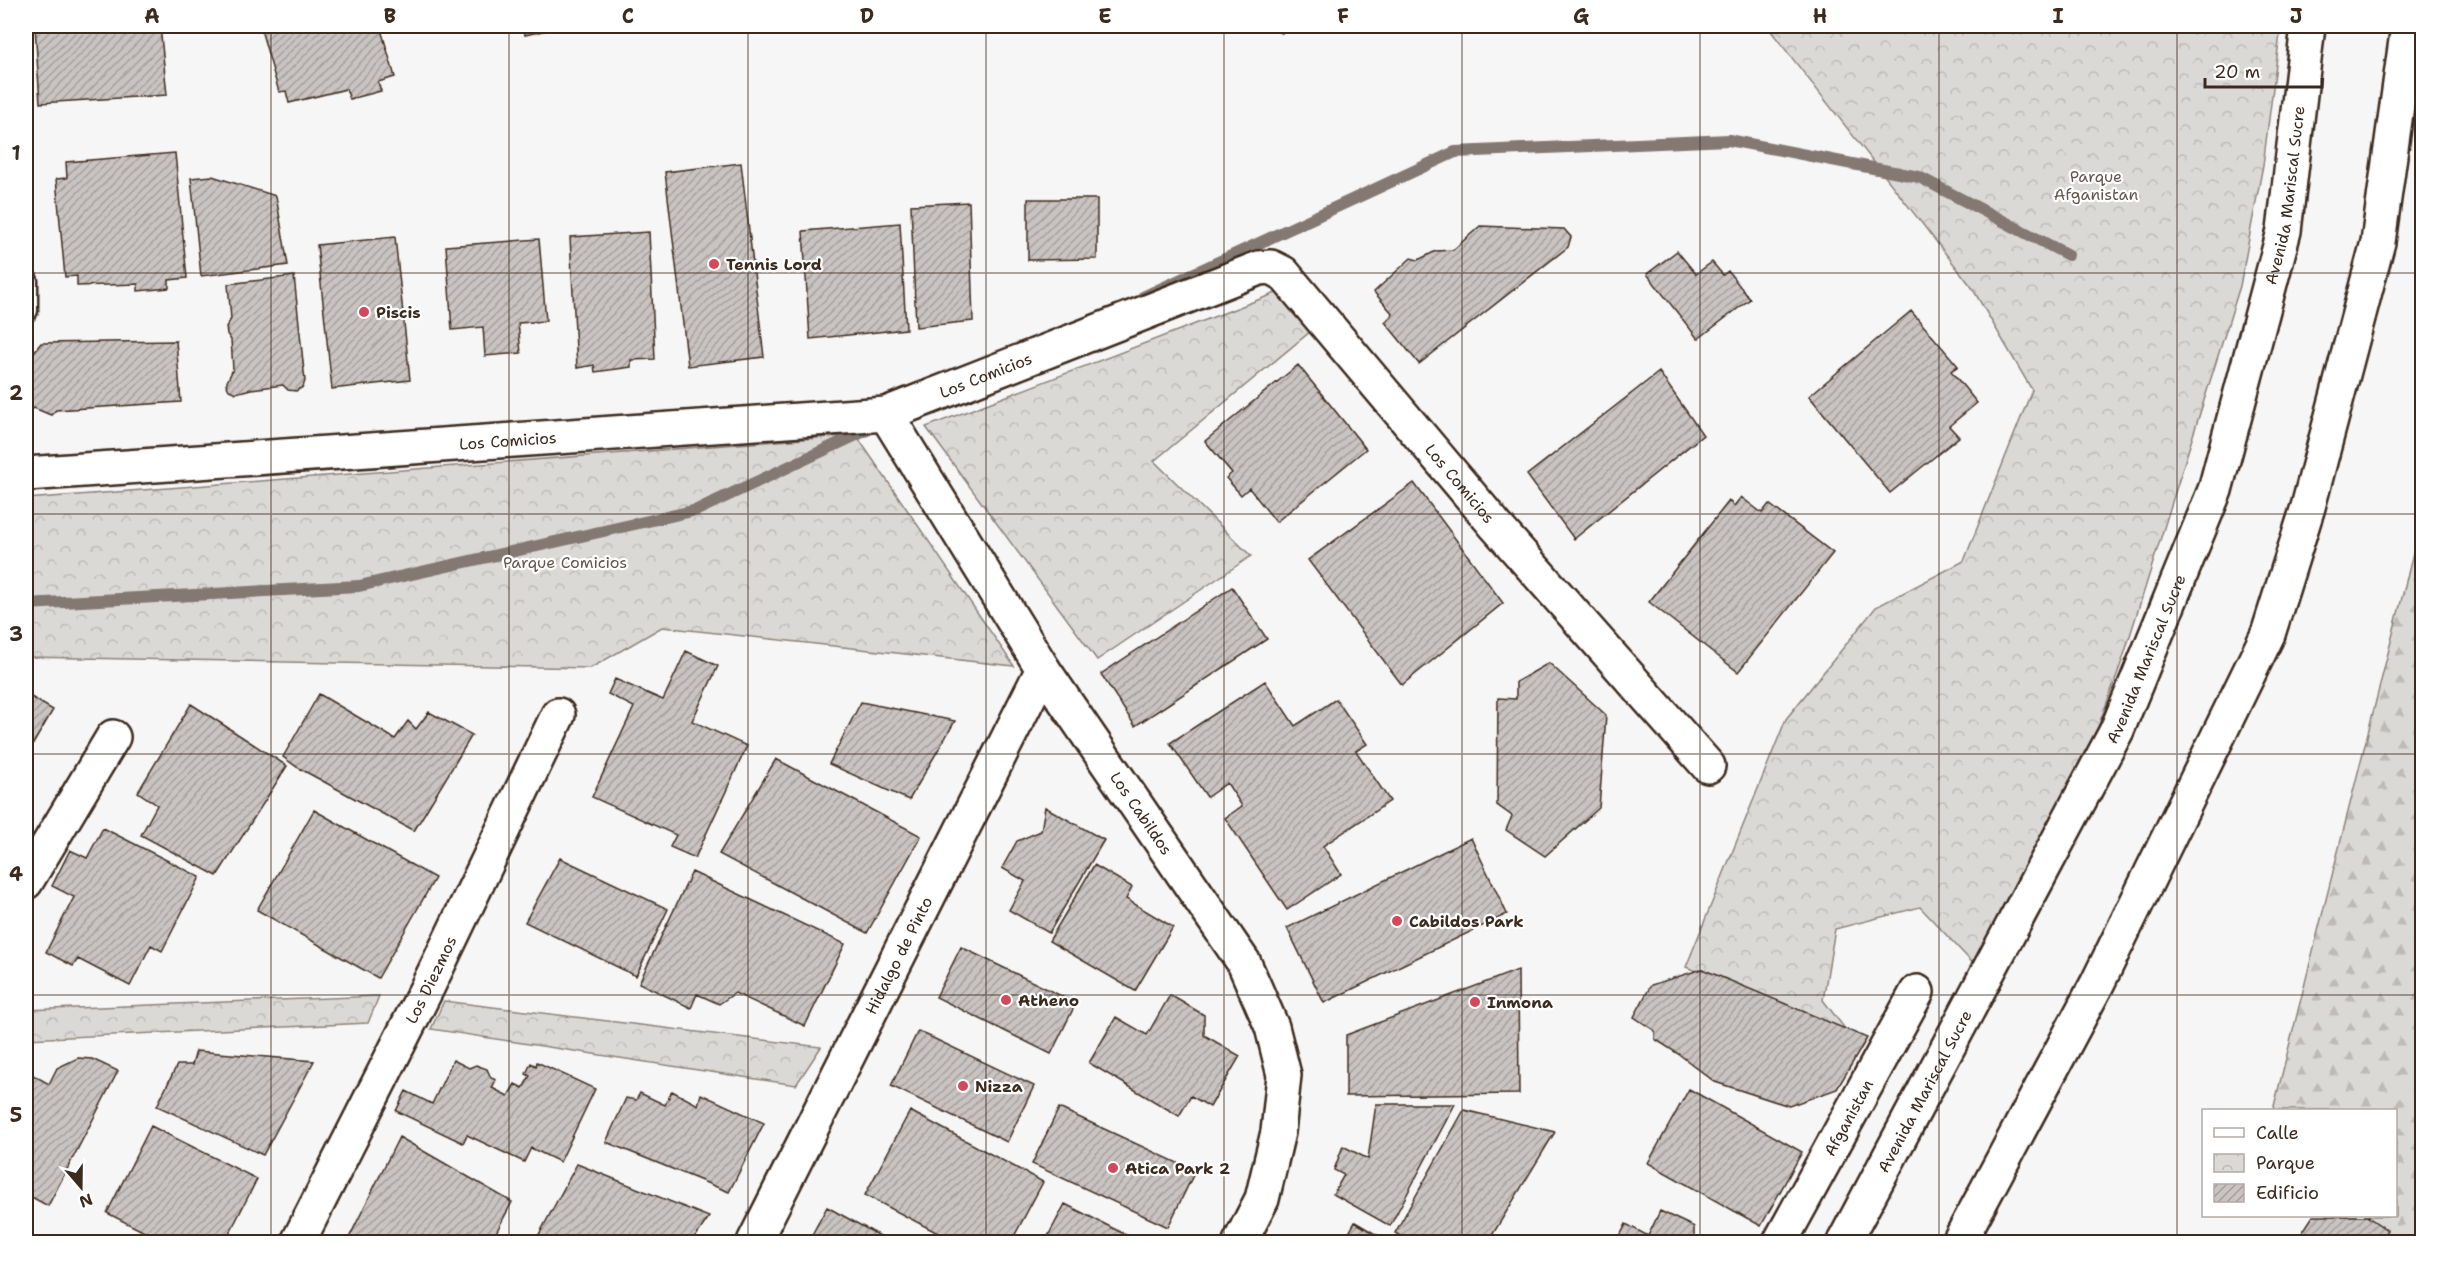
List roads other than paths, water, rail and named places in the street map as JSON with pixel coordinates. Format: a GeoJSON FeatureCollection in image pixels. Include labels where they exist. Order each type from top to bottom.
{"type":"FeatureCollection","features":[{"type":"Feature","properties":{"kind":"street","name":"Avenida Mariscal Sucre"},"geometry":{"type":"LineString","coordinates":[[1844,1242],[2117,730],[2215,490],[2284,231],[2308,26]]}},
{"type":"Feature","properties":{"kind":"street"},"geometry":{"type":"LineString","coordinates":[[1959,1242],[2097,984],[2268,634],[2308,507],[2379,242],[2408,26]]}},
{"type":"Feature","properties":{"kind":"street","name":"Los Comicios"},"geometry":{"type":"LineString","coordinates":[[26,474],[886,414],[1259,268],[1271,267],[1283,273],[1496,526],[1708,766]]}},
{"type":"Feature","properties":{"kind":"street","name":"Los Cabildos"},"geometry":{"type":"LineString","coordinates":[[886,414],[1043,669],[1244,963],[1272,1027],[1284,1075],[1278,1132],[1262,1199],[1240,1242]]}},
{"type":"Feature","properties":{"kind":"street","name":"Hidalgo de Pinto"},"geometry":{"type":"LineString","coordinates":[[754,1242],[1043,669]]}},
{"type":"Feature","properties":{"kind":"street","name":"Los Diezmos"},"geometry":{"type":"LineString","coordinates":[[298,1242],[428,988],[558,715]]}},
{"type":"Feature","properties":{"kind":"street"},"geometry":{"type":"LineString","coordinates":[[26,882],[113,738]]}},
{"type":"Feature","properties":{"kind":"street","name":"Afganistan"},"geometry":{"type":"LineString","coordinates":[[1780,1242],[1917,992]]}},
{"type":"Feature","properties":{"kind":"lane"},"geometry":{"type":"LineString","coordinates":[[26,281],[26,310]]}},
{"type":"Feature","properties":{"kind":"waterway"},"geometry":{"type":"LineString","coordinates":[[1143,297],[1455,152],[1729,140],[1919,177],[2068,255]]}},
{"type":"Feature","properties":{"kind":"waterway"},"geometry":{"type":"LineString","coordinates":[[26,604],[359,586],[697,510],[869,429]]}},
{"type":"Feature","properties":{"kind":"place","name":"Tennis Lord"},"geometry":{"type":"Point","coordinates":[714,264]}},
{"type":"Feature","properties":{"kind":"place","name":"Piscis"},"geometry":{"type":"Point","coordinates":[364,312]}},
{"type":"Feature","properties":{"kind":"place","name":"Cabildos Park"},"geometry":{"type":"Point","coordinates":[1397,921]}},
{"type":"Feature","properties":{"kind":"place","name":"Atheno"},"geometry":{"type":"Point","coordinates":[1006,1000]}},
{"type":"Feature","properties":{"kind":"place","name":"Inmona"},"geometry":{"type":"Point","coordinates":[1475,1002]}},
{"type":"Feature","properties":{"kind":"place","name":"Nizza"},"geometry":{"type":"Point","coordinates":[963,1086]}},
{"type":"Feature","properties":{"kind":"place","name":"Atica Park 2"},"geometry":{"type":"Point","coordinates":[1113,1168]}},
{"type":"Feature","properties":{"kind":"park label","name":"Parque Afganistan"},"geometry":{"type":"Point","coordinates":[2096,185]}},
{"type":"Feature","properties":{"kind":"park label","name":"Parque Comicios"},"geometry":{"type":"Point","coordinates":[565,562]}}]}
